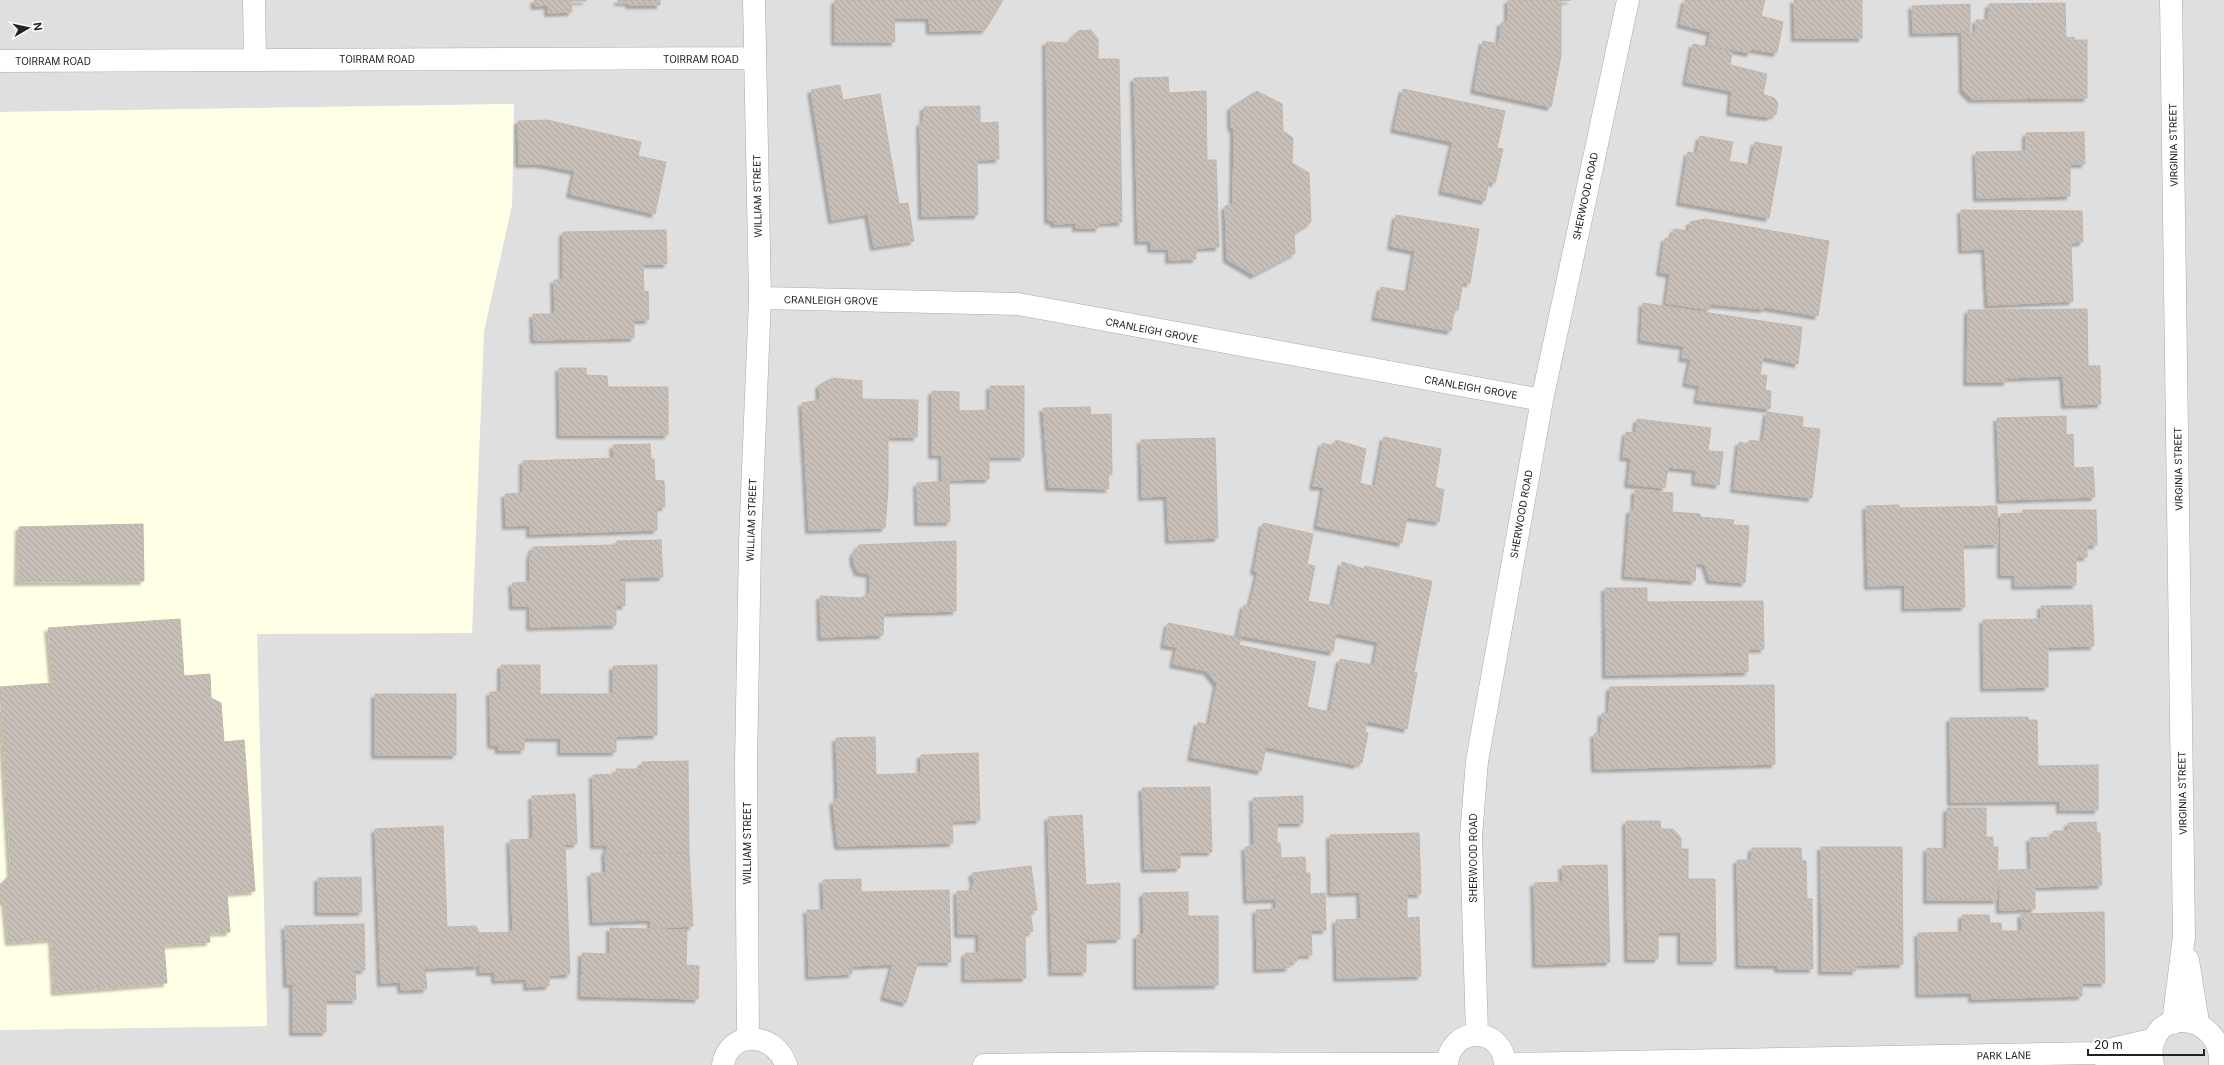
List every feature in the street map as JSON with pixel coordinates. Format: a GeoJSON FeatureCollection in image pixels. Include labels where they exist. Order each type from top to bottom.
{"type":"FeatureCollection","features":[{"type":"Feature","properties":{"kind":"street"},"geometry":{"type":"LineString","coordinates":[[254,0],[255,60]]}},
{"type":"Feature","properties":{"kind":"street","name":"WILLIAM STREET"},"geometry":{"type":"LineString","coordinates":[[748,1039],[746,756],[750,544],[760,298],[754,0]]}},
{"type":"Feature","properties":{"kind":"street","name":"SHERWOOD ROAD"},"geometry":{"type":"LineString","coordinates":[[1477,1034],[1471,837],[1477,761],[1542,400],[1628,0]]}},
{"type":"Feature","properties":{"kind":"street","name":"VIRGINIA STREET"},"geometry":{"type":"LineString","coordinates":[[2171,0],[2184,937],[2173,1022]]}},
{"type":"Feature","properties":{"kind":"street","name":"TOIRRAM ROAD"},"geometry":{"type":"LineString","coordinates":[[0,61],[754,58]]}},
{"type":"Feature","properties":{"kind":"street","name":"CRANLEIGH GROVE"},"geometry":{"type":"LineString","coordinates":[[760,298],[1018,304],[1542,400]]}},
{"type":"Feature","properties":{"kind":"street","name":"VIRGINIA STREET"},"geometry":{"type":"LineString","coordinates":[[2184,937],[2198,1022]]}},
{"type":"Feature","properties":{"kind":"street"},"geometry":{"type":"LineString","coordinates":[[2153,1065],[2152,1051],[2155,1039],[2163,1029],[2173,1022],[2185,1020],[2198,1022],[2209,1028],[2217,1037],[2222,1054]]}},
{"type":"Feature","properties":{"kind":"street"},"geometry":{"type":"LineString","coordinates":[[984,1065],[1149,1063],[1447,1064],[1449,1053],[1456,1043],[1466,1037],[1477,1034],[1488,1037],[1497,1043],[1503,1053],[1506,1064]]}},
{"type":"Feature","properties":{"kind":"street"},"geometry":{"type":"LineString","coordinates":[[723,1065],[729,1052],[737,1043],[748,1039],[767,1041],[776,1047],[783,1056],[786,1065]]}},
{"type":"Feature","properties":{"kind":"street","name":"PARK LANE"},"geometry":{"type":"LineString","coordinates":[[1506,1064],[2095,1053],[2155,1039]]}},
{"type":"Feature","properties":{"kind":"street","name":"PARK LANE"},"geometry":{"type":"LineString","coordinates":[[2095,1053],[2138,1065]]}},
{"type":"Feature","properties":{"kind":"shaded area"},"geometry":{"type":"Polygon","coordinates":[[[0,0],[2224,0],[2224,1065],[0,1065],[0,1030],[267,1026],[257,634],[471,633],[484,331],[512,205],[514,104],[0,112],[0,0]]]}},
{"type":"Feature","properties":{"kind":"shaded area"},"geometry":{"type":"Polygon","coordinates":[[[514,104],[512,205],[484,331],[472,633],[257,634],[267,1026],[0,1030],[0,112],[514,104]]]}},
{"type":"Feature","properties":{"kind":"building"},"geometry":{"type":"Polygon","coordinates":[[[534,0],[586,1],[571,1],[572,12],[548,13],[548,5],[535,6],[534,0]]]}},
{"type":"Feature","properties":{"kind":"building"},"geometry":{"type":"Polygon","coordinates":[[[618,0],[660,0],[660,5],[629,5],[629,2],[618,2],[618,0]]]}},
{"type":"Feature","properties":{"kind":"building"},"geometry":{"type":"Polygon","coordinates":[[[835,0],[1003,0],[985,30],[930,31],[929,18],[894,18],[895,42],[835,42],[835,0]]]}},
{"type":"Feature","properties":{"kind":"building"},"geometry":{"type":"Polygon","coordinates":[[[1508,0],[1571,0],[1561,1],[1561,56],[1551,107],[1474,90],[1483,41],[1499,44],[1501,23],[1508,22],[1508,0]]]}},
{"type":"Feature","properties":{"kind":"building"},"geometry":{"type":"Polygon","coordinates":[[[1685,0],[1765,0],[1761,16],[1783,22],[1777,53],[1751,49],[1750,53],[1708,45],[1711,32],[1680,24],[1685,0]]]}},
{"type":"Feature","properties":{"kind":"building"},"geometry":{"type":"Polygon","coordinates":[[[1794,0],[1862,0],[1862,38],[1795,38],[1794,0]]]}},
{"type":"Feature","properties":{"kind":"building"},"geometry":{"type":"Polygon","coordinates":[[[2065,3],[2066,38],[2074,37],[2074,40],[2087,40],[2087,98],[1972,99],[1963,90],[1962,33],[1976,33],[1976,20],[1988,20],[1989,4],[2065,3]]]}},
{"type":"Feature","properties":{"kind":"building"},"geometry":{"type":"Polygon","coordinates":[[[1970,4],[1970,32],[1913,33],[1912,6],[1970,4]]]}},
{"type":"Feature","properties":{"kind":"building"},"geometry":{"type":"Polygon","coordinates":[[[1091,30],[1098,39],[1098,59],[1119,59],[1122,222],[1099,223],[1099,228],[1076,228],[1076,223],[1054,224],[1054,221],[1048,220],[1046,42],[1071,43],[1071,39],[1078,31],[1091,30]]]}},
{"type":"Feature","properties":{"kind":"building"},"geometry":{"type":"Polygon","coordinates":[[[1693,44],[1732,52],[1730,65],[1767,74],[1763,94],[1774,98],[1778,103],[1776,114],[1768,117],[1730,112],[1732,91],[1686,82],[1693,44]]]}},
{"type":"Feature","properties":{"kind":"building"},"geometry":{"type":"Polygon","coordinates":[[[1168,77],[1169,93],[1206,91],[1207,160],[1216,160],[1219,247],[1196,248],[1196,259],[1169,260],[1169,249],[1151,249],[1151,241],[1138,241],[1134,78],[1168,77]]]}},
{"type":"Feature","properties":{"kind":"building"},"geometry":{"type":"Polygon","coordinates":[[[840,85],[843,100],[880,94],[899,204],[908,203],[914,241],[874,247],[868,214],[832,220],[811,90],[840,85]]]}},
{"type":"Feature","properties":{"kind":"building"},"geometry":{"type":"Polygon","coordinates":[[[1403,89],[1505,111],[1497,148],[1503,149],[1495,183],[1489,181],[1485,201],[1442,191],[1453,142],[1394,129],[1403,89]]]}},
{"type":"Feature","properties":{"kind":"building"},"geometry":{"type":"Polygon","coordinates":[[[1257,91],[1282,104],[1283,131],[1293,138],[1292,163],[1309,173],[1311,222],[1294,233],[1295,253],[1254,275],[1227,259],[1225,206],[1233,205],[1234,130],[1231,126],[1231,107],[1257,91]]]}},
{"type":"Feature","properties":{"kind":"building"},"geometry":{"type":"Polygon","coordinates":[[[980,106],[980,123],[998,122],[999,159],[977,160],[978,215],[922,216],[920,123],[923,123],[924,107],[980,106]]]}},
{"type":"Feature","properties":{"kind":"building"},"geometry":{"type":"Polygon","coordinates":[[[547,120],[641,142],[638,156],[666,162],[655,214],[570,194],[575,171],[541,164],[519,164],[518,121],[547,120]]]}},
{"type":"Feature","properties":{"kind":"building"},"geometry":{"type":"Polygon","coordinates":[[[2084,132],[2085,164],[2070,164],[2070,196],[1977,198],[1976,152],[2026,151],[2026,133],[2084,132]]]}},
{"type":"Feature","properties":{"kind":"building"},"geometry":{"type":"Polygon","coordinates":[[[1700,136],[1733,142],[1729,161],[1751,165],[1755,142],[1782,147],[1769,218],[1680,202],[1688,152],[1697,154],[1700,136]]]}},
{"type":"Feature","properties":{"kind":"building"},"geometry":{"type":"Polygon","coordinates":[[[1961,210],[2082,211],[2083,242],[2071,243],[2073,301],[1988,305],[1985,249],[1962,250],[1961,210]]]}},
{"type":"Feature","properties":{"kind":"building"},"geometry":{"type":"Polygon","coordinates":[[[1396,215],[1479,229],[1470,283],[1463,282],[1458,310],[1454,310],[1451,331],[1375,317],[1381,287],[1408,292],[1415,251],[1391,246],[1396,215]]]}},
{"type":"Feature","properties":{"kind":"building"},"geometry":{"type":"Polygon","coordinates":[[[1705,219],[1829,241],[1818,316],[1765,307],[1764,309],[1711,304],[1709,310],[1666,303],[1670,274],[1660,272],[1665,238],[1671,239],[1674,229],[1689,231],[1690,222],[1705,219]]]}},
{"type":"Feature","properties":{"kind":"building"},"geometry":{"type":"Polygon","coordinates":[[[666,230],[667,264],[643,264],[644,292],[648,291],[649,320],[634,320],[634,338],[534,340],[533,314],[555,314],[554,280],[563,280],[563,232],[666,230]]]}},
{"type":"Feature","properties":{"kind":"building"},"geometry":{"type":"Polygon","coordinates":[[[1643,303],[1802,327],[1798,364],[1763,357],[1760,375],[1767,375],[1765,390],[1771,391],[1770,409],[1697,400],[1700,386],[1686,383],[1691,359],[1682,358],[1684,346],[1641,340],[1643,303]]]}},
{"type":"Feature","properties":{"kind":"building"},"geometry":{"type":"Polygon","coordinates":[[[2087,309],[2088,366],[2100,366],[2101,404],[2065,405],[2063,376],[2006,378],[2007,382],[1967,382],[1968,310],[2087,309]]]}},
{"type":"Feature","properties":{"kind":"building"},"geometry":{"type":"Polygon","coordinates":[[[559,368],[586,368],[586,375],[607,376],[608,387],[668,387],[668,435],[560,435],[559,368]]]}},
{"type":"Feature","properties":{"kind":"building"},"geometry":{"type":"Polygon","coordinates":[[[832,378],[862,381],[862,399],[918,400],[917,437],[888,437],[888,490],[885,528],[809,530],[802,403],[820,400],[819,385],[832,378]]]}},
{"type":"Feature","properties":{"kind":"building"},"geometry":{"type":"Polygon","coordinates":[[[990,386],[1024,386],[1024,457],[989,457],[989,479],[942,480],[942,455],[932,455],[932,391],[959,392],[959,411],[990,410],[990,386]]]}},
{"type":"Feature","properties":{"kind":"building"},"geometry":{"type":"Polygon","coordinates":[[[1090,407],[1091,415],[1111,414],[1112,474],[1108,474],[1109,489],[1049,487],[1043,408],[1090,407]]]}},
{"type":"Feature","properties":{"kind":"building"},"geometry":{"type":"Polygon","coordinates":[[[1767,412],[1803,417],[1802,427],[1820,429],[1812,498],[1734,489],[1739,442],[1748,444],[1750,440],[1763,442],[1767,412]]]}},
{"type":"Feature","properties":{"kind":"building"},"geometry":{"type":"Polygon","coordinates":[[[2066,416],[2066,435],[2073,434],[2074,468],[2093,467],[2095,497],[2000,500],[1997,418],[2066,416]]]}},
{"type":"Feature","properties":{"kind":"building"},"geometry":{"type":"Polygon","coordinates":[[[1637,419],[1711,428],[1708,451],[1723,452],[1719,485],[1695,482],[1696,470],[1668,467],[1665,488],[1628,484],[1631,458],[1623,457],[1626,432],[1636,433],[1637,419]]]}},
{"type":"Feature","properties":{"kind":"building"},"geometry":{"type":"Polygon","coordinates":[[[1384,437],[1441,449],[1435,487],[1444,490],[1439,522],[1407,517],[1402,543],[1317,526],[1324,487],[1313,486],[1322,443],[1333,446],[1336,440],[1366,449],[1360,483],[1375,487],[1384,437]]]}},
{"type":"Feature","properties":{"kind":"building"},"geometry":{"type":"Polygon","coordinates":[[[1215,438],[1218,538],[1169,540],[1167,496],[1142,497],[1141,440],[1215,438]]]}},
{"type":"Feature","properties":{"kind":"building"},"geometry":{"type":"Polygon","coordinates":[[[650,444],[651,459],[654,459],[655,480],[664,481],[665,507],[657,507],[657,530],[530,534],[530,525],[506,526],[505,494],[523,493],[523,461],[614,458],[613,445],[650,444]]]}},
{"type":"Feature","properties":{"kind":"building"},"geometry":{"type":"Polygon","coordinates":[[[949,481],[950,522],[918,522],[917,483],[949,481]]]}},
{"type":"Feature","properties":{"kind":"building"},"geometry":{"type":"Polygon","coordinates":[[[1635,490],[1673,493],[1672,512],[1700,514],[1700,517],[1734,520],[1733,525],[1749,526],[1745,583],[1710,580],[1705,564],[1696,563],[1695,581],[1625,576],[1630,510],[1634,510],[1635,490]]]}},
{"type":"Feature","properties":{"kind":"building"},"geometry":{"type":"Polygon","coordinates":[[[1899,505],[1899,508],[1997,506],[1998,544],[1963,545],[1965,607],[1905,608],[1905,585],[1868,586],[1866,506],[1899,505]]]}},
{"type":"Feature","properties":{"kind":"building"},"geometry":{"type":"Polygon","coordinates":[[[2023,510],[2096,510],[2097,545],[2087,545],[2087,557],[2076,557],[2076,585],[2015,586],[2015,575],[2001,575],[2001,514],[2023,513],[2023,510]]]}},
{"type":"Feature","properties":{"kind":"building"},"geometry":{"type":"Polygon","coordinates":[[[1263,523],[1313,534],[1307,564],[1315,566],[1308,601],[1333,606],[1342,562],[1364,569],[1365,566],[1432,581],[1414,672],[1374,665],[1378,642],[1336,633],[1333,652],[1238,635],[1244,605],[1250,606],[1258,572],[1254,571],[1263,523]]]}},
{"type":"Feature","properties":{"kind":"building"},"geometry":{"type":"Polygon","coordinates":[[[143,524],[144,581],[18,582],[19,527],[143,524]]]}},
{"type":"Feature","properties":{"kind":"building"},"geometry":{"type":"Polygon","coordinates":[[[661,540],[663,577],[619,578],[619,583],[625,583],[625,606],[616,605],[616,625],[530,627],[530,606],[513,606],[512,583],[530,582],[530,557],[533,547],[615,545],[617,541],[661,540]]]}},
{"type":"Feature","properties":{"kind":"building"},"geometry":{"type":"Polygon","coordinates":[[[956,541],[956,611],[884,613],[883,635],[821,637],[820,596],[862,598],[870,592],[870,574],[858,572],[854,563],[853,555],[859,545],[956,541]]]}},
{"type":"Feature","properties":{"kind":"building"},"geometry":{"type":"Polygon","coordinates":[[[1605,588],[1647,588],[1647,602],[1763,601],[1764,649],[1748,649],[1748,672],[1606,675],[1605,588]]]}},
{"type":"Feature","properties":{"kind":"building"},"geometry":{"type":"Polygon","coordinates":[[[2092,605],[2094,646],[2048,647],[2048,687],[1984,688],[1983,620],[2041,619],[2041,606],[2092,605]]]}},
{"type":"Feature","properties":{"kind":"building"},"geometry":{"type":"Polygon","coordinates":[[[180,619],[184,676],[210,674],[211,698],[221,703],[224,742],[244,740],[255,891],[227,893],[230,932],[209,933],[210,942],[164,945],[167,983],[55,992],[52,939],[9,942],[5,901],[0,901],[0,885],[11,874],[0,687],[53,683],[48,628],[180,619]]]}},
{"type":"Feature","properties":{"kind":"building"},"geometry":{"type":"Polygon","coordinates":[[[1168,623],[1241,638],[1239,645],[1316,662],[1307,707],[1330,712],[1340,659],[1417,673],[1407,729],[1367,721],[1365,732],[1368,733],[1362,763],[1358,762],[1357,765],[1266,747],[1261,771],[1191,757],[1198,722],[1209,725],[1217,684],[1207,671],[1173,664],[1177,647],[1164,645],[1168,623]]]}},
{"type":"Feature","properties":{"kind":"building"},"geometry":{"type":"Polygon","coordinates":[[[501,665],[540,665],[540,694],[613,694],[613,666],[657,665],[657,735],[616,736],[616,752],[561,752],[561,738],[524,738],[524,750],[499,750],[498,745],[491,745],[490,692],[501,692],[501,665]]]}},
{"type":"Feature","properties":{"kind":"building"},"geometry":{"type":"Polygon","coordinates":[[[1774,685],[1775,764],[1595,769],[1594,734],[1601,733],[1602,713],[1609,714],[1610,687],[1774,685]]]}},
{"type":"Feature","properties":{"kind":"building"},"geometry":{"type":"Polygon","coordinates":[[[375,694],[456,694],[456,755],[375,755],[375,694]]]}},
{"type":"Feature","properties":{"kind":"building"},"geometry":{"type":"Polygon","coordinates":[[[2028,717],[2029,720],[2037,720],[2038,766],[2098,765],[2098,810],[2060,810],[2060,801],[1951,802],[1950,718],[2028,717]]]}},
{"type":"Feature","properties":{"kind":"building"},"geometry":{"type":"Polygon","coordinates":[[[875,737],[876,775],[921,773],[921,755],[978,753],[980,820],[952,821],[953,843],[838,846],[833,802],[838,798],[836,738],[875,737]]]}},
{"type":"Feature","properties":{"kind":"building"},"geometry":{"type":"Polygon","coordinates":[[[688,761],[689,853],[605,854],[608,845],[594,845],[593,775],[617,774],[616,769],[642,769],[642,762],[688,761]]]}},
{"type":"Feature","properties":{"kind":"building"},"geometry":{"type":"Polygon","coordinates":[[[1210,787],[1212,852],[1180,852],[1180,868],[1145,869],[1142,788],[1210,787]]]}},
{"type":"Feature","properties":{"kind":"building"},"geometry":{"type":"Polygon","coordinates":[[[575,794],[577,844],[565,844],[570,974],[549,975],[549,986],[527,987],[527,979],[495,980],[495,972],[480,972],[479,933],[513,932],[510,840],[533,839],[532,796],[575,794]]]}},
{"type":"Feature","properties":{"kind":"building"},"geometry":{"type":"Polygon","coordinates":[[[1303,796],[1303,823],[1277,823],[1277,843],[1280,843],[1281,858],[1305,857],[1306,874],[1276,874],[1276,899],[1247,900],[1245,847],[1254,846],[1253,798],[1303,796]]]}},
{"type":"Feature","properties":{"kind":"building"},"geometry":{"type":"Polygon","coordinates":[[[1947,808],[1986,808],[1986,837],[1993,837],[1993,847],[1998,847],[1997,900],[1927,900],[1927,848],[1947,849],[1947,808]]]}},
{"type":"Feature","properties":{"kind":"building"},"geometry":{"type":"Polygon","coordinates":[[[1082,815],[1086,885],[1120,883],[1120,939],[1086,940],[1086,972],[1052,972],[1048,817],[1082,815]]]}},
{"type":"Feature","properties":{"kind":"building"},"geometry":{"type":"Polygon","coordinates":[[[1626,821],[1660,821],[1661,829],[1673,829],[1681,838],[1681,849],[1688,849],[1688,879],[1715,879],[1716,961],[1681,961],[1681,932],[1658,932],[1658,959],[1628,959],[1626,821]]]}},
{"type":"Feature","properties":{"kind":"building"},"geometry":{"type":"Polygon","coordinates":[[[2096,822],[2097,833],[2100,833],[2102,885],[2035,887],[2035,909],[2000,910],[1999,870],[2031,869],[2030,838],[2054,837],[2053,831],[2068,831],[2068,823],[2096,822]]]}},
{"type":"Feature","properties":{"kind":"building"},"geometry":{"type":"Polygon","coordinates":[[[443,826],[447,927],[476,926],[479,933],[478,966],[425,968],[427,989],[401,990],[401,982],[381,983],[375,829],[443,826]]]}},
{"type":"Feature","properties":{"kind":"building"},"geometry":{"type":"Polygon","coordinates":[[[1419,833],[1421,894],[1407,894],[1407,918],[1419,917],[1421,976],[1337,978],[1336,920],[1361,919],[1360,892],[1331,893],[1330,835],[1419,833]]]}},
{"type":"Feature","properties":{"kind":"building"},"geometry":{"type":"Polygon","coordinates":[[[1821,847],[1902,847],[1903,964],[1856,965],[1856,971],[1822,971],[1821,847]]]}},
{"type":"Feature","properties":{"kind":"building"},"geometry":{"type":"Polygon","coordinates":[[[1752,848],[1801,848],[1802,861],[1806,861],[1807,899],[1812,899],[1813,969],[1778,969],[1778,965],[1739,965],[1737,860],[1751,860],[1752,848]]]}},
{"type":"Feature","properties":{"kind":"building"},"geometry":{"type":"Polygon","coordinates":[[[689,853],[693,926],[651,928],[651,920],[593,922],[591,873],[606,873],[605,854],[689,853]]]}},
{"type":"Feature","properties":{"kind":"building"},"geometry":{"type":"Polygon","coordinates":[[[1607,865],[1610,962],[1536,964],[1534,883],[1563,882],[1562,866],[1607,865]]]}},
{"type":"Feature","properties":{"kind":"building"},"geometry":{"type":"Polygon","coordinates":[[[1031,866],[1037,910],[1030,912],[1033,931],[1025,934],[1026,978],[965,979],[965,953],[979,953],[979,934],[958,934],[957,891],[971,891],[974,882],[972,873],[1031,866]]]}},
{"type":"Feature","properties":{"kind":"building"},"geometry":{"type":"Polygon","coordinates":[[[1310,873],[1310,894],[1325,893],[1326,930],[1311,930],[1312,955],[1297,955],[1297,961],[1289,962],[1289,968],[1257,969],[1256,910],[1276,909],[1276,874],[1310,873]]]}},
{"type":"Feature","properties":{"kind":"building"},"geometry":{"type":"Polygon","coordinates":[[[361,877],[362,912],[318,912],[318,878],[361,877]]]}},
{"type":"Feature","properties":{"kind":"building"},"geometry":{"type":"Polygon","coordinates":[[[861,879],[861,892],[949,890],[951,962],[918,962],[906,1003],[884,997],[893,964],[852,966],[852,974],[809,976],[807,910],[824,910],[823,880],[861,879]]]}},
{"type":"Feature","properties":{"kind":"building"},"geometry":{"type":"Polygon","coordinates":[[[1188,892],[1188,916],[1218,916],[1218,985],[1137,986],[1137,935],[1144,935],[1143,893],[1188,892]]]}},
{"type":"Feature","properties":{"kind":"building"},"geometry":{"type":"Polygon","coordinates":[[[2104,912],[2105,983],[2082,983],[2082,996],[1972,999],[1972,993],[1919,994],[1918,933],[1962,932],[1962,915],[1989,915],[1990,923],[2001,923],[2002,931],[2022,931],[2021,914],[2104,912]]]}},
{"type":"Feature","properties":{"kind":"building"},"geometry":{"type":"Polygon","coordinates":[[[364,924],[365,970],[355,970],[356,1000],[326,1000],[326,1032],[293,1032],[293,984],[287,984],[285,926],[364,924]]]}},
{"type":"Feature","properties":{"kind":"building"},"geometry":{"type":"Polygon","coordinates":[[[610,928],[687,930],[686,965],[699,966],[698,999],[581,996],[582,953],[610,954],[610,928]]]}}]}
